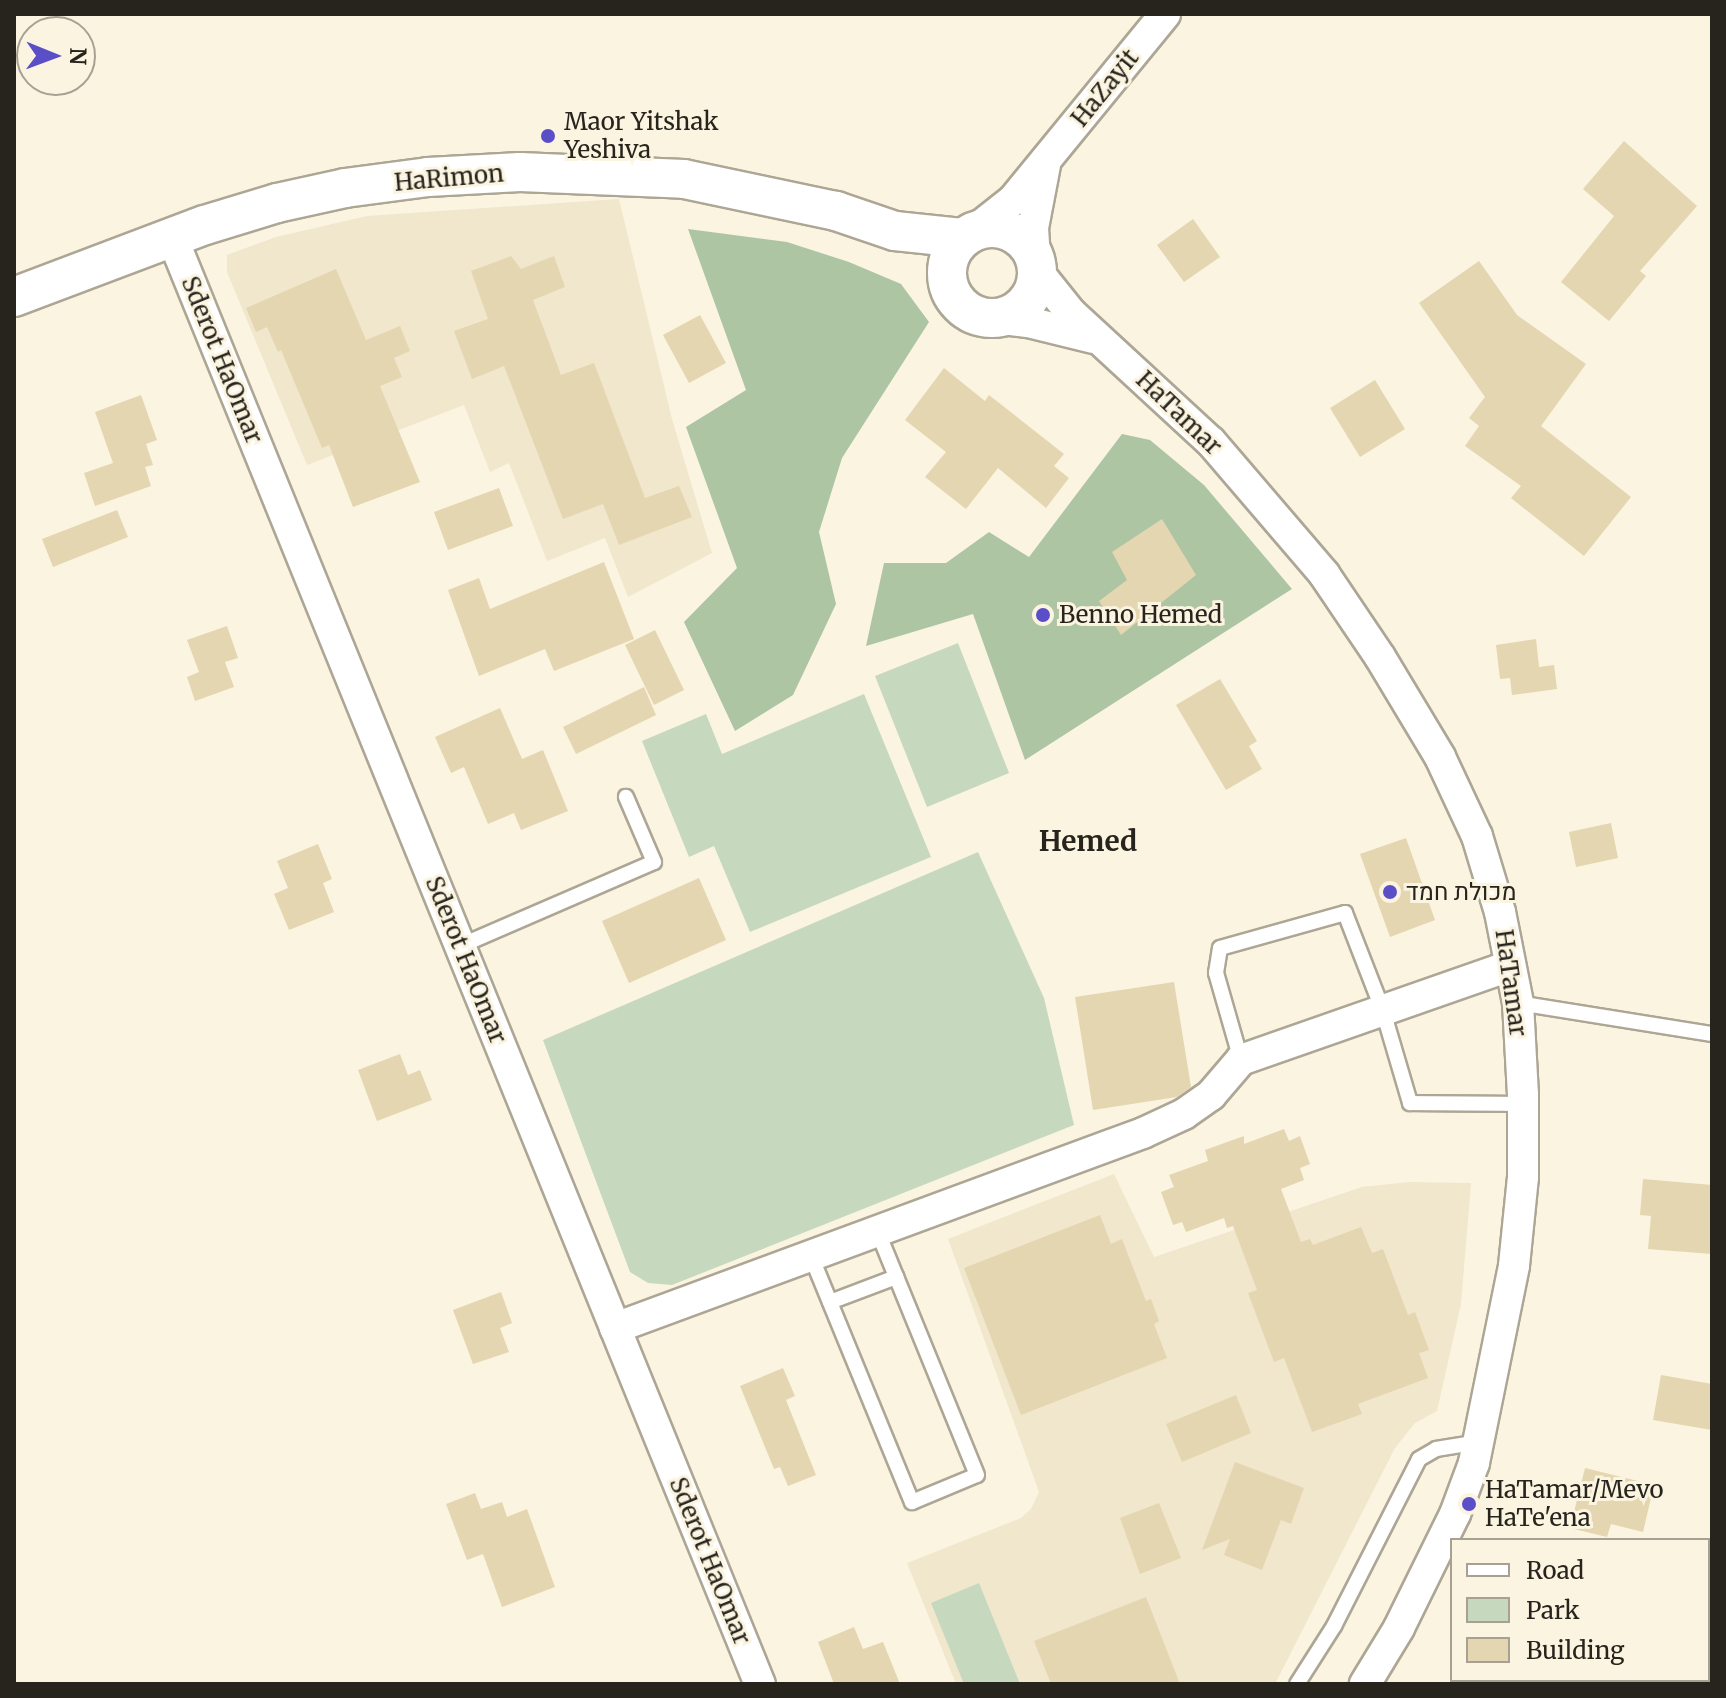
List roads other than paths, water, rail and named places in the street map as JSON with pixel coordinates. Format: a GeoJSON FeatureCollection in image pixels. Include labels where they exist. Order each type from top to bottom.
{"type":"FeatureCollection","features":[{"type":"Feature","properties":{"kind":"street","name":"HaZayit"},"geometry":{"type":"LineString","coordinates":[[969,234],[1013,200],[1046,163],[1165,14]]}},
{"type":"Feature","properties":{"kind":"street","name":"HaZayit"},"geometry":{"type":"LineString","coordinates":[[1036,265],[1033,228],[1046,163]]}},
{"type":"Feature","properties":{"kind":"street","name":"HaRimon"},"geometry":{"type":"LineString","coordinates":[[14,297],[172,237],[277,203],[345,188],[428,177],[520,172],[684,179],[758,191],[836,211],[895,231],[969,234]]}},
{"type":"Feature","properties":{"kind":"street"},"geometry":{"type":"LineString","coordinates":[[989,227],[1017,234],[1036,265],[1028,301],[1016,312],[994,318],[971,314],[958,304],[946,276],[953,249],[969,234],[989,227]]}},
{"type":"Feature","properties":{"kind":"street","name":"HaRimon"},"geometry":{"type":"LineString","coordinates":[[895,231],[946,276]]}},
{"type":"Feature","properties":{"kind":"street","name":"Sderot HaOmar"},"geometry":{"type":"LineString","coordinates":[[172,237],[760,1684]]}},
{"type":"Feature","properties":{"kind":"street","name":"HaTamar"},"geometry":{"type":"LineString","coordinates":[[1036,265],[1071,313],[1183,413],[1262,498],[1324,574],[1380,657],[1440,757],[1477,836],[1500,912],[1518,1003],[1523,1104],[1523,1177],[1514,1266],[1479,1442],[1440,1572],[1399,1628],[1365,1684]]}},
{"type":"Feature","properties":{"kind":"street","name":"HaTamar"},"geometry":{"type":"LineString","coordinates":[[994,318],[1028,322],[1098,340]]}},
{"type":"Feature","properties":{"kind":"street"},"geometry":{"type":"LineString","coordinates":[[615,1328],[1157,1127],[1211,1095],[1241,1060],[1510,966]]}},
{"type":"Feature","properties":{"kind":"lane"},"geometry":{"type":"LineString","coordinates":[[460,946],[654,862],[626,797]]}},
{"type":"Feature","properties":{"kind":"lane"},"geometry":{"type":"LineString","coordinates":[[1241,1060],[1216,973],[1220,948],[1345,913],[1383,1011],[1410,1103],[1523,1104]]}},
{"type":"Feature","properties":{"kind":"lane"},"geometry":{"type":"LineString","coordinates":[[1518,1003],[1712,1034]]}},
{"type":"Feature","properties":{"kind":"lane"},"geometry":{"type":"LineString","coordinates":[[811,1256],[912,1502],[977,1475],[878,1232]]}},
{"type":"Feature","properties":{"kind":"lane"},"geometry":{"type":"LineString","coordinates":[[830,1302],[896,1277]]}},
{"type":"Feature","properties":{"kind":"lane"},"geometry":{"type":"LineString","coordinates":[[1297,1684],[1334,1626],[1419,1459],[1436,1449],[1479,1442]]}},
{"type":"Feature","properties":{"kind":"place","name":"Maor Yitshak Yeshiva"},"geometry":{"type":"Point","coordinates":[548,136]}},
{"type":"Feature","properties":{"kind":"place","name":"Benno Hemed"},"geometry":{"type":"Point","coordinates":[1043,615]}},
{"type":"Feature","properties":{"kind":"place","name":"מכולת חמד"},"geometry":{"type":"Point","coordinates":[1390,892]}},
{"type":"Feature","properties":{"kind":"place","name":"HaTamar/Mevo HaTe'ena"},"geometry":{"type":"Point","coordinates":[1469,1504]}},
{"type":"Feature","properties":{"kind":"district","name":"Hemed"},"geometry":{"type":"Point","coordinates":[1088,841]}}]}
